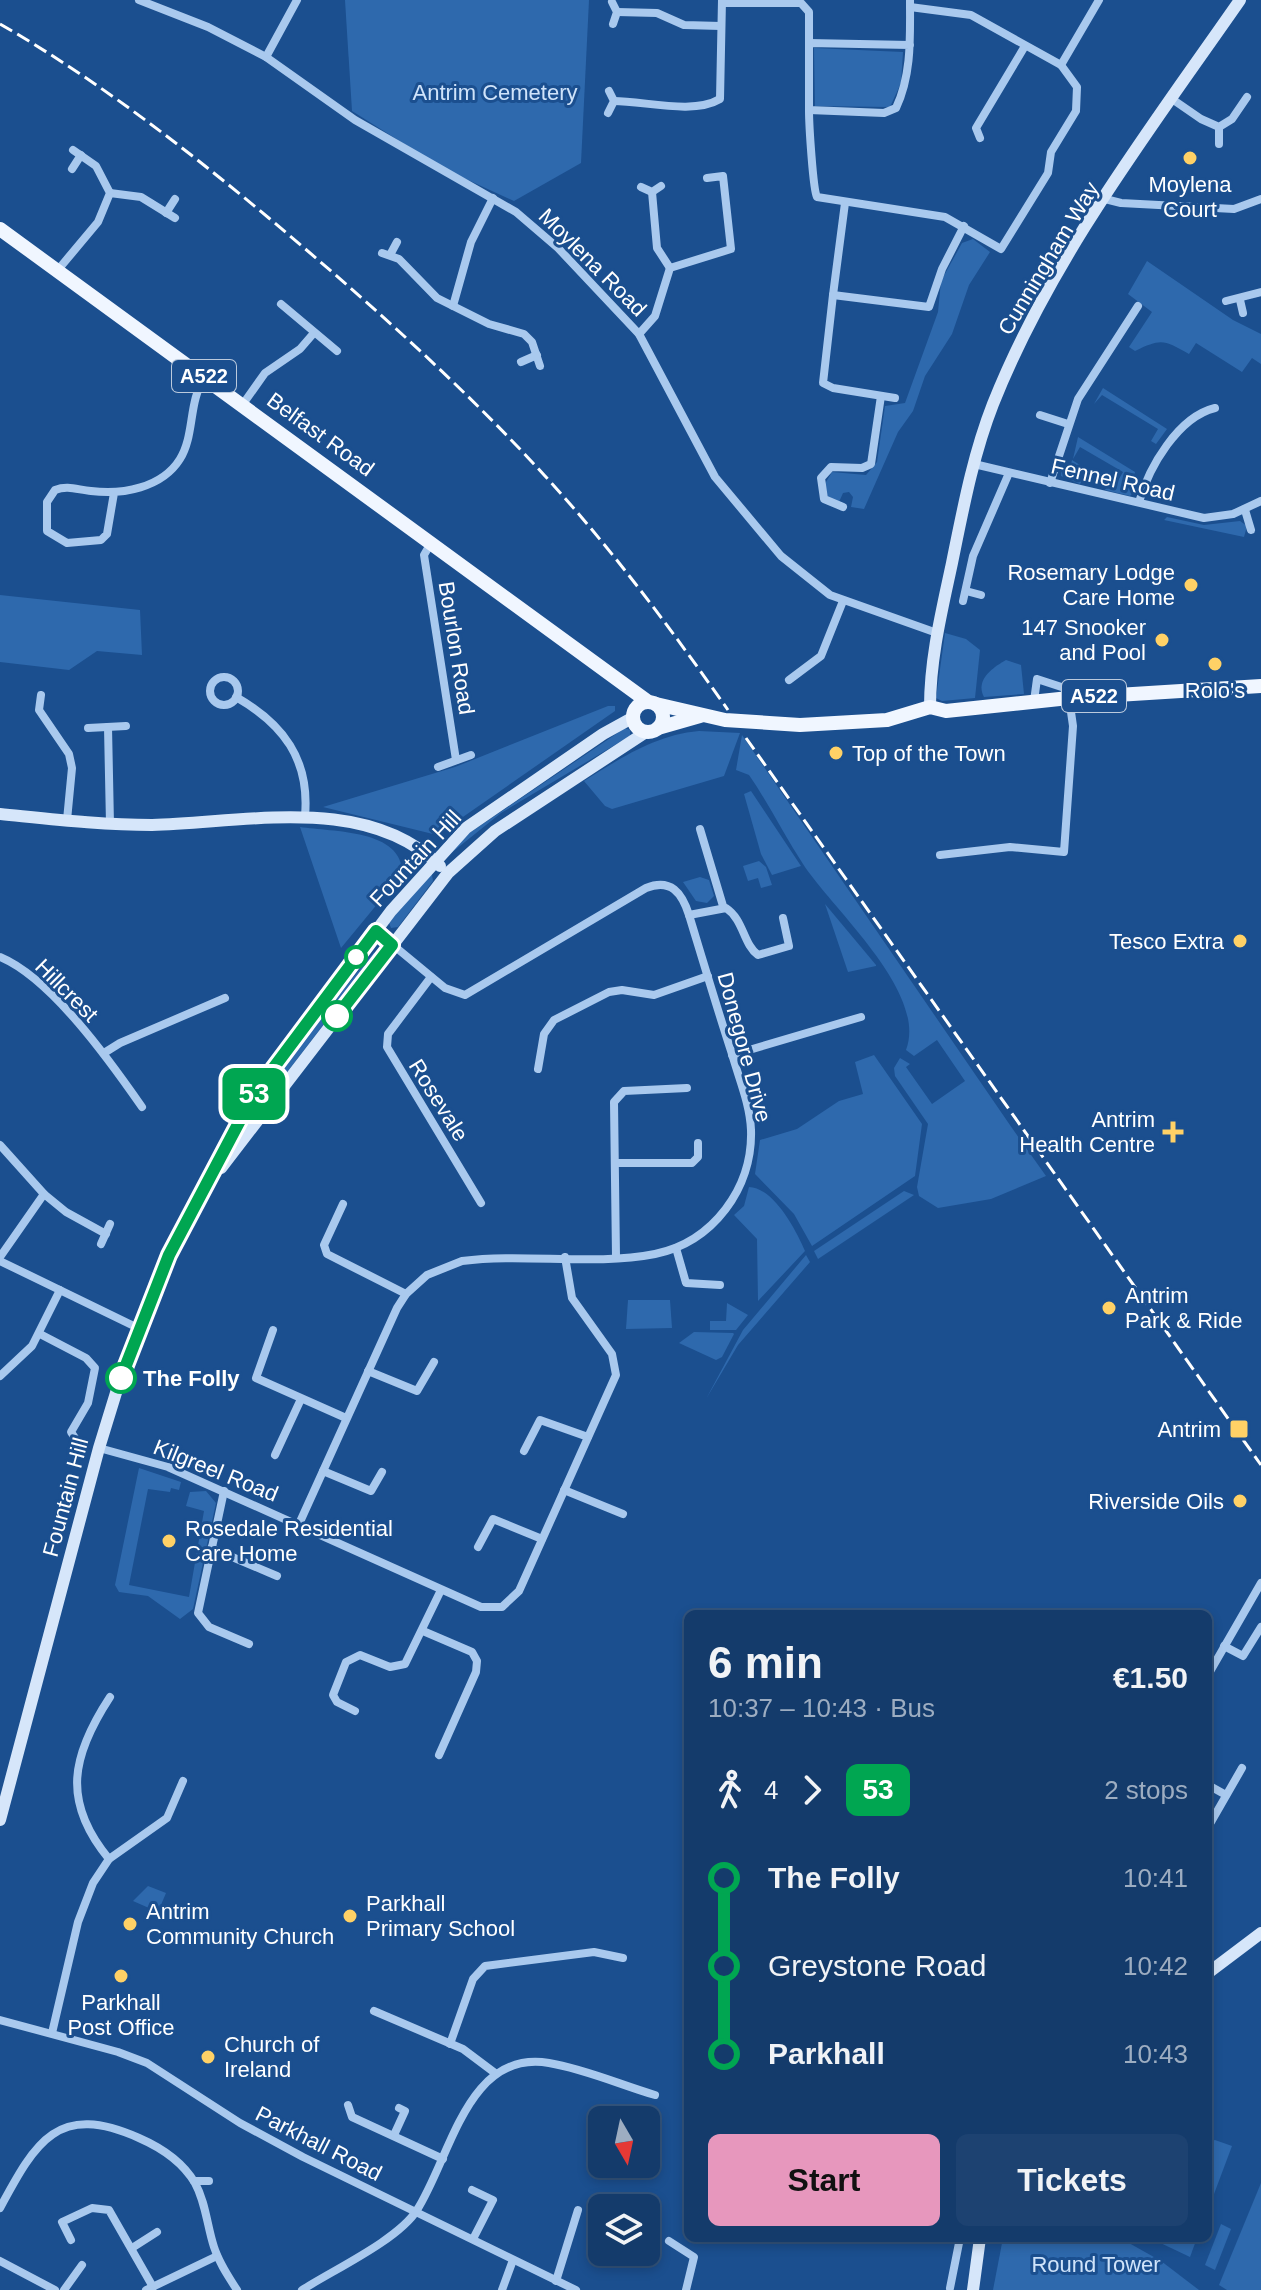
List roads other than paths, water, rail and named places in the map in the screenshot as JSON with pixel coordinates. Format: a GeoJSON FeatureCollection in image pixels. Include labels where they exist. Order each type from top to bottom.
{"type":"FeatureCollection","features":[{"type":"Feature","properties":{"kind":"main road","name":"Belfast Road"},"geometry":{"type":"LineString","coordinates":[[0,229],[243,404],[611,678],[652,703]]}},
{"type":"Feature","properties":{"kind":"main road","name":"Belfast Road"},"geometry":{"type":"LineString","coordinates":[[611,678],[632,716]]}},
{"type":"Feature","properties":{"kind":"main road","name":"A522"},"geometry":{"type":"LineString","coordinates":[[652,703],[700,716],[778,724],[860,723],[887,720],[930,707],[946,711],[1092,696],[1261,686]]}},
{"type":"Feature","properties":{"kind":"main road"},"geometry":{"type":"LineString","coordinates":[[632,716],[636,706],[652,703],[663,716],[652,730]]}},
{"type":"Feature","properties":{"kind":"main road","name":"A522"},"geometry":{"type":"LineString","coordinates":[[632,716],[637,728],[652,730],[700,716]]}},
{"type":"Feature","properties":{"kind":"street","name":"Moylena Road"},"geometry":{"type":"LineString","coordinates":[[139,0],[208,27],[266,57],[355,120],[516,212],[558,248],[639,334],[715,477],[781,556],[818,587],[843,601],[937,633]]}},
{"type":"Feature","properties":{"kind":"street"},"geometry":{"type":"LineString","coordinates":[[266,57],[297,0]]}},
{"type":"Feature","properties":{"kind":"street"},"geometry":{"type":"LineString","coordinates":[[1061,65],[1099,0]]}},
{"type":"Feature","properties":{"kind":"street","name":"Cunningham Way"},"geometry":{"type":"LineString","coordinates":[[930,707],[937,633],[974,464],[992,407],[1031,319],[1105,199],[1240,0]]}},
{"type":"Feature","properties":{"kind":"street"},"geometry":{"type":"LineString","coordinates":[[612,2],[617,12],[613,24]]}},
{"type":"Feature","properties":{"kind":"street"},"geometry":{"type":"LineString","coordinates":[[614,101],[648,101],[678,108],[716,102],[722,93],[722,2],[801,3],[809,12],[809,110],[814,192],[819,198],[845,203],[925,212],[964,226],[1001,249]]}},
{"type":"Feature","properties":{"kind":"street"},"geometry":{"type":"LineString","coordinates":[[809,110],[884,113],[894,110],[905,85],[910,45],[910,4],[961,11],[1061,65],[1077,87],[1076,111],[1051,152],[1048,173],[995,259]]}},
{"type":"Feature","properties":{"kind":"street"},"geometry":{"type":"LineString","coordinates":[[617,12],[657,13],[684,25],[721,26]]}},
{"type":"Feature","properties":{"kind":"street"},"geometry":{"type":"LineString","coordinates":[[809,43],[910,45]]}},
{"type":"Feature","properties":{"kind":"street"},"geometry":{"type":"LineString","coordinates":[[980,138],[976,128],[1025,46]]}},
{"type":"Feature","properties":{"kind":"street"},"geometry":{"type":"LineString","coordinates":[[609,91],[614,101]]}},
{"type":"Feature","properties":{"kind":"street"},"geometry":{"type":"LineString","coordinates":[[1219,127],[1232,119],[1247,97]]}},
{"type":"Feature","properties":{"kind":"street"},"geometry":{"type":"LineString","coordinates":[[1172,99],[1219,127]]}},
{"type":"Feature","properties":{"kind":"street"},"geometry":{"type":"LineString","coordinates":[[608,113],[614,101]]}},
{"type":"Feature","properties":{"kind":"street"},"geometry":{"type":"LineString","coordinates":[[1219,127],[1219,144]]}},
{"type":"Feature","properties":{"kind":"street"},"geometry":{"type":"LineString","coordinates":[[57,271],[98,222],[110,193],[96,166],[77,152],[72,169]]}},
{"type":"Feature","properties":{"kind":"street"},"geometry":{"type":"LineString","coordinates":[[670,268],[731,249],[723,176],[707,178]]}},
{"type":"Feature","properties":{"kind":"street"},"geometry":{"type":"LineString","coordinates":[[652,192],[661,186]]}},
{"type":"Feature","properties":{"kind":"street"},"geometry":{"type":"LineString","coordinates":[[641,187],[652,192]]}},
{"type":"Feature","properties":{"kind":"street"},"geometry":{"type":"LineString","coordinates":[[652,192],[657,248],[670,268]]}},
{"type":"Feature","properties":{"kind":"street"},"geometry":{"type":"LineString","coordinates":[[110,193],[141,197],[170,215],[175,199]]}},
{"type":"Feature","properties":{"kind":"street"},"geometry":{"type":"LineString","coordinates":[[453,306],[471,242],[493,198]]}},
{"type":"Feature","properties":{"kind":"street"},"geometry":{"type":"LineString","coordinates":[[1105,199],[1121,203],[1230,209],[1244,208],[1261,199]]}},
{"type":"Feature","properties":{"kind":"street"},"geometry":{"type":"LineString","coordinates":[[845,203],[822,381],[833,388],[895,398]]}},
{"type":"Feature","properties":{"kind":"street"},"geometry":{"type":"LineString","coordinates":[[833,295],[928,308],[942,269],[964,226]]}},
{"type":"Feature","properties":{"kind":"street"},"geometry":{"type":"LineString","coordinates":[[397,242],[386,254],[402,262],[428,292],[489,324],[524,334],[540,366]]}},
{"type":"Feature","properties":{"kind":"street"},"geometry":{"type":"LineString","coordinates":[[639,334],[655,316],[670,268]]}},
{"type":"Feature","properties":{"kind":"street"},"geometry":{"type":"LineString","coordinates":[[1226,301],[1240,300],[1261,292]]}},
{"type":"Feature","properties":{"kind":"street"},"geometry":{"type":"LineString","coordinates":[[1240,300],[1243,313]]}},
{"type":"Feature","properties":{"kind":"street"},"geometry":{"type":"LineString","coordinates":[[281,304],[313,334],[337,351]]}},
{"type":"Feature","properties":{"kind":"street"},"geometry":{"type":"LineString","coordinates":[[1050,483],[1078,399],[1138,306]]}},
{"type":"Feature","properties":{"kind":"street"},"geometry":{"type":"LineString","coordinates":[[243,404],[265,373],[300,349],[313,334]]}},
{"type":"Feature","properties":{"kind":"street"},"geometry":{"type":"LineString","coordinates":[[521,362],[537,355]]}},
{"type":"Feature","properties":{"kind":"street"},"geometry":{"type":"LineString","coordinates":[[114,493],[107,534],[101,540],[67,543],[47,531],[47,502],[55,490],[66,487],[114,493],[160,479],[180,459],[197,393],[206,377]]}},
{"type":"Feature","properties":{"kind":"street"},"geometry":{"type":"LineString","coordinates":[[843,507],[824,499],[821,478],[831,467],[862,468],[871,464],[881,396]]}},
{"type":"Feature","properties":{"kind":"street"},"geometry":{"type":"LineString","coordinates":[[1139,502],[1146,484],[1183,425],[1196,414],[1215,408]]}},
{"type":"Feature","properties":{"kind":"street"},"geometry":{"type":"LineString","coordinates":[[1040,415],[1068,424]]}},
{"type":"Feature","properties":{"kind":"street","name":"Fennel Road"},"geometry":{"type":"LineString","coordinates":[[974,464],[1204,518],[1245,510],[1261,501]]}},
{"type":"Feature","properties":{"kind":"street"},"geometry":{"type":"LineString","coordinates":[[981,595],[964,596],[973,556],[1009,473]]}},
{"type":"Feature","properties":{"kind":"street"},"geometry":{"type":"LineString","coordinates":[[1245,510],[1251,530]]}},
{"type":"Feature","properties":{"kind":"street","name":"Bourlon Road"},"geometry":{"type":"LineString","coordinates":[[431,543],[424,555],[456,760]]}},
{"type":"Feature","properties":{"kind":"street"},"geometry":{"type":"LineString","coordinates":[[789,680],[821,656],[843,601]]}},
{"type":"Feature","properties":{"kind":"street"},"geometry":{"type":"LineString","coordinates":[[1034,701],[1037,679],[1092,696]]}},
{"type":"Feature","properties":{"kind":"street"},"geometry":{"type":"LineString","coordinates":[[41,695],[39,710],[69,754],[72,768],[67,820]]}},
{"type":"Feature","properties":{"kind":"street"},"geometry":{"type":"LineString","coordinates":[[236,697],[270,718],[287,738],[301,780],[305,816]]}},
{"type":"Feature","properties":{"kind":"street"},"geometry":{"type":"LineString","coordinates":[[940,855],[1010,847],[1064,852],[1073,726],[1069,698]]}},
{"type":"Feature","properties":{"kind":"street","name":"Fountain Hill"},"geometry":{"type":"LineString","coordinates":[[0,1820],[99,1448],[138,1328],[169,1255],[254,1094],[376,931],[466,828],[632,716]]}},
{"type":"Feature","properties":{"kind":"street"},"geometry":{"type":"LineString","coordinates":[[88,728],[126,726]]}},
{"type":"Feature","properties":{"kind":"street"},"geometry":{"type":"LineString","coordinates":[[108,727],[110,824]]}},
{"type":"Feature","properties":{"kind":"street","name":"Fountain Hill"},"geometry":{"type":"LineString","coordinates":[[200,1196],[448,873],[495,831],[652,730]]}},
{"type":"Feature","properties":{"kind":"street"},"geometry":{"type":"LineString","coordinates":[[438,767],[471,755]]}},
{"type":"Feature","properties":{"kind":"street"},"geometry":{"type":"LineString","coordinates":[[0,814],[110,824],[181,824],[264,816],[305,816],[395,836],[435,860],[448,873]]}},
{"type":"Feature","properties":{"kind":"street"},"geometry":{"type":"LineString","coordinates":[[700,829],[723,906],[737,916],[752,951],[758,955],[789,946],[783,918]]}},
{"type":"Feature","properties":{"kind":"street","name":"Donegore Drive"},"geometry":{"type":"LineString","coordinates":[[299,1524],[406,1294],[432,1272],[455,1262],[616,1257],[646,1255],[676,1248],[699,1235],[721,1216],[735,1197],[745,1171],[750,1120],[689,915],[675,889],[655,885],[469,994],[453,992],[376,931]]}},
{"type":"Feature","properties":{"kind":"street"},"geometry":{"type":"LineString","coordinates":[[689,915],[723,906]]}},
{"type":"Feature","properties":{"kind":"street","name":"Hillcrest"},"geometry":{"type":"LineString","coordinates":[[0,957],[26,972],[104,1053],[142,1107]]}},
{"type":"Feature","properties":{"kind":"street"},"geometry":{"type":"LineString","coordinates":[[538,1069],[545,1031],[560,1016],[609,992],[620,990],[654,995],[708,976]]}},
{"type":"Feature","properties":{"kind":"street","name":"Rosevale"},"geometry":{"type":"LineString","coordinates":[[431,977],[388,1034],[387,1047],[481,1203]]}},
{"type":"Feature","properties":{"kind":"street","name":"Hillcrest"},"geometry":{"type":"LineString","coordinates":[[104,1053],[120,1043],[225,998]]}},
{"type":"Feature","properties":{"kind":"street"},"geometry":{"type":"LineString","coordinates":[[732,1055],[861,1017]]}},
{"type":"Feature","properties":{"kind":"street"},"geometry":{"type":"LineString","coordinates":[[616,1257],[616,1097],[630,1090],[687,1088]]}},
{"type":"Feature","properties":{"kind":"street"},"geometry":{"type":"LineString","coordinates":[[615,1163],[692,1163],[697,1160],[698,1143]]}},
{"type":"Feature","properties":{"kind":"street"},"geometry":{"type":"LineString","coordinates":[[0,1145],[44,1194],[66,1212],[108,1229],[101,1244]]}},
{"type":"Feature","properties":{"kind":"street"},"geometry":{"type":"LineString","coordinates":[[44,1194],[0,1259],[138,1328]]}},
{"type":"Feature","properties":{"kind":"street"},"geometry":{"type":"LineString","coordinates":[[343,1204],[324,1245],[327,1254],[406,1294]]}},
{"type":"Feature","properties":{"kind":"street"},"geometry":{"type":"LineString","coordinates":[[676,1248],[686,1283],[720,1285]]}},
{"type":"Feature","properties":{"kind":"street","name":"Kilgreel Road"},"geometry":{"type":"LineString","coordinates":[[99,1448],[168,1467],[485,1608],[508,1604],[519,1591],[617,1370],[612,1354],[572,1298],[565,1257]]}},
{"type":"Feature","properties":{"kind":"street"},"geometry":{"type":"LineString","coordinates":[[0,1376],[40,1334],[60,1290]]}},
{"type":"Feature","properties":{"kind":"street"},"geometry":{"type":"LineString","coordinates":[[273,1330],[255,1377],[346,1418]]}},
{"type":"Feature","properties":{"kind":"street"},"geometry":{"type":"LineString","coordinates":[[40,1334],[86,1358],[95,1368],[88,1403],[71,1432],[81,1447]]}},
{"type":"Feature","properties":{"kind":"street"},"geometry":{"type":"LineString","coordinates":[[368,1371],[417,1391],[434,1362]]}},
{"type":"Feature","properties":{"kind":"street"},"geometry":{"type":"LineString","coordinates":[[275,1455],[301,1399]]}},
{"type":"Feature","properties":{"kind":"street"},"geometry":{"type":"LineString","coordinates":[[524,1451],[540,1420],[588,1437]]}},
{"type":"Feature","properties":{"kind":"street"},"geometry":{"type":"LineString","coordinates":[[323,1471],[370,1491],[382,1472]]}},
{"type":"Feature","properties":{"kind":"street"},"geometry":{"type":"LineString","coordinates":[[564,1490],[623,1514]]}},
{"type":"Feature","properties":{"kind":"street"},"geometry":{"type":"LineString","coordinates":[[224,1491],[199,1616],[209,1627],[249,1644]]}},
{"type":"Feature","properties":{"kind":"street"},"geometry":{"type":"LineString","coordinates":[[478,1547],[493,1519],[542,1539]]}},
{"type":"Feature","properties":{"kind":"street"},"geometry":{"type":"LineString","coordinates":[[211,1548],[277,1576]]}},
{"type":"Feature","properties":{"kind":"street"},"geometry":{"type":"LineString","coordinates":[[1212,1668],[1261,1583]]}},
{"type":"Feature","properties":{"kind":"street"},"geometry":{"type":"LineString","coordinates":[[355,1711],[339,1704],[333,1695],[346,1662],[360,1655],[388,1666],[401,1667],[411,1657],[441,1590]]}},
{"type":"Feature","properties":{"kind":"street"},"geometry":{"type":"LineString","coordinates":[[1224,1646],[1243,1656],[1261,1627]]}},
{"type":"Feature","properties":{"kind":"street"},"geometry":{"type":"LineString","coordinates":[[423,1631],[472,1652],[477,1661],[439,1755]]}},
{"type":"Feature","properties":{"kind":"street"},"geometry":{"type":"LineString","coordinates":[[109,1859],[91,1830],[75,1787],[78,1764],[96,1719],[110,1697]]}},
{"type":"Feature","properties":{"kind":"street"},"geometry":{"type":"LineString","coordinates":[[1212,1820],[1242,1768]]}},
{"type":"Feature","properties":{"kind":"street"},"geometry":{"type":"LineString","coordinates":[[52,2033],[78,1922],[93,1883],[109,1859],[165,1820],[183,1781]]}},
{"type":"Feature","properties":{"kind":"street"},"geometry":{"type":"LineString","coordinates":[[1212,1787],[1226,1795]]}},
{"type":"Feature","properties":{"kind":"street"},"geometry":{"type":"LineString","coordinates":[[1212,1970],[1261,1933]]}},
{"type":"Feature","properties":{"kind":"street"},"geometry":{"type":"LineString","coordinates":[[450,2044],[471,1984],[485,1966],[594,1952],[623,1958]]}},
{"type":"Feature","properties":{"kind":"street"},"geometry":{"type":"LineString","coordinates":[[374,2011],[468,2052],[495,2073]]}},
{"type":"Feature","properties":{"kind":"street","name":"Parkhall Road"},"geometry":{"type":"LineString","coordinates":[[0,2020],[147,2063],[240,2123],[576,2290]]}},
{"type":"Feature","properties":{"kind":"street"},"geometry":{"type":"LineString","coordinates":[[302,2290],[393,2233],[416,2212],[479,2090],[495,2073],[521,2063],[551,2063],[655,2095]]}},
{"type":"Feature","properties":{"kind":"street"},"geometry":{"type":"LineString","coordinates":[[348,2105],[352,2117],[443,2159]]}},
{"type":"Feature","properties":{"kind":"street"},"geometry":{"type":"LineString","coordinates":[[394,2135],[405,2111],[399,2108]]}},
{"type":"Feature","properties":{"kind":"street"},"geometry":{"type":"LineString","coordinates":[[0,2208],[43,2143],[59,2130],[78,2123],[107,2126],[157,2147],[179,2163],[194,2181],[217,2256],[237,2290]]}},
{"type":"Feature","properties":{"kind":"street"},"geometry":{"type":"LineString","coordinates":[[194,2181],[209,2181]]}},
{"type":"Feature","properties":{"kind":"street"},"geometry":{"type":"LineString","coordinates":[[472,2190],[493,2200],[473,2239]]}},
{"type":"Feature","properties":{"kind":"street"},"geometry":{"type":"LineString","coordinates":[[71,2240],[62,2222],[92,2208],[104,2208],[113,2213],[150,2288],[217,2256]]}},
{"type":"Feature","properties":{"kind":"street"},"geometry":{"type":"LineString","coordinates":[[556,2281],[578,2210]]}},
{"type":"Feature","properties":{"kind":"street"},"geometry":{"type":"LineString","coordinates":[[132,2248],[157,2232]]}},
{"type":"Feature","properties":{"kind":"street"},"geometry":{"type":"LineString","coordinates":[[669,2241],[694,2257],[686,2290]]}},
{"type":"Feature","properties":{"kind":"street"},"geometry":{"type":"LineString","coordinates":[[950,2288],[959,2242]]}},
{"type":"Feature","properties":{"kind":"street"},"geometry":{"type":"LineString","coordinates":[[973,2290],[979,2242]]}},
{"type":"Feature","properties":{"kind":"street"},"geometry":{"type":"LineString","coordinates":[[502,2290],[513,2260]]}},
{"type":"Feature","properties":{"kind":"street"},"geometry":{"type":"LineString","coordinates":[[0,2261],[55,2290]]}},
{"type":"Feature","properties":{"kind":"street"},"geometry":{"type":"LineString","coordinates":[[64,2290],[82,2265]]}},
{"type":"Feature","properties":{"kind":"railway"},"geometry":{"type":"LineString","coordinates":[[0,24],[105,91],[205,166],[341,280],[446,375],[513,442],[594,532],[728,710]]}},
{"type":"Feature","properties":{"kind":"railway"},"geometry":{"type":"LineString","coordinates":[[746,738],[1261,1465]]}},
{"type":"Feature","properties":{"kind":"place","name":"Moylena Court"},"geometry":{"type":"Point","coordinates":[1190,158]}},
{"type":"Feature","properties":{"kind":"place","name":"Rosemary Lodge Care Home"},"geometry":{"type":"Point","coordinates":[1191,585]}},
{"type":"Feature","properties":{"kind":"place","name":"147 Snooker and Pool"},"geometry":{"type":"Point","coordinates":[1162,640]}},
{"type":"Feature","properties":{"kind":"place","name":"Rolo's"},"geometry":{"type":"Point","coordinates":[1215,664]}},
{"type":"Feature","properties":{"kind":"place","name":"Top of the Town"},"geometry":{"type":"Point","coordinates":[836,753]}},
{"type":"Feature","properties":{"kind":"place","name":"Tesco Extra"},"geometry":{"type":"Point","coordinates":[1240,941]}},
{"type":"Feature","properties":{"kind":"place","name":"Antrim Health Centre"},"geometry":{"type":"Point","coordinates":[1173,1132]}},
{"type":"Feature","properties":{"kind":"place","name":"Antrim Park & Ride"},"geometry":{"type":"Point","coordinates":[1109,1308]}},
{"type":"Feature","properties":{"kind":"place","name":"The Folly"},"geometry":{"type":"Point","coordinates":[121,1378]}},
{"type":"Feature","properties":{"kind":"place","name":"Antrim"},"geometry":{"type":"Point","coordinates":[1239,1429]}},
{"type":"Feature","properties":{"kind":"place","name":"Riverside Oils"},"geometry":{"type":"Point","coordinates":[1240,1501]}},
{"type":"Feature","properties":{"kind":"place","name":"Rosedale Residential Care Home"},"geometry":{"type":"Point","coordinates":[169,1541]}},
{"type":"Feature","properties":{"kind":"place","name":"Parkhall Primary School"},"geometry":{"type":"Point","coordinates":[350,1916]}},
{"type":"Feature","properties":{"kind":"place","name":"Antrim Community Church"},"geometry":{"type":"Point","coordinates":[130,1924]}},
{"type":"Feature","properties":{"kind":"place","name":"Parkhall Post Office"},"geometry":{"type":"Point","coordinates":[121,1976]}},
{"type":"Feature","properties":{"kind":"place","name":"Church of Ireland"},"geometry":{"type":"Point","coordinates":[208,2057]}},
{"type":"Feature","properties":{"kind":"park label","name":"Antrim Cemetery"},"geometry":{"type":"Point","coordinates":[495,92]}},
{"type":"Feature","properties":{"kind":"park label","name":"Round Tower"},"geometry":{"type":"Point","coordinates":[1096,2264]}}]}
